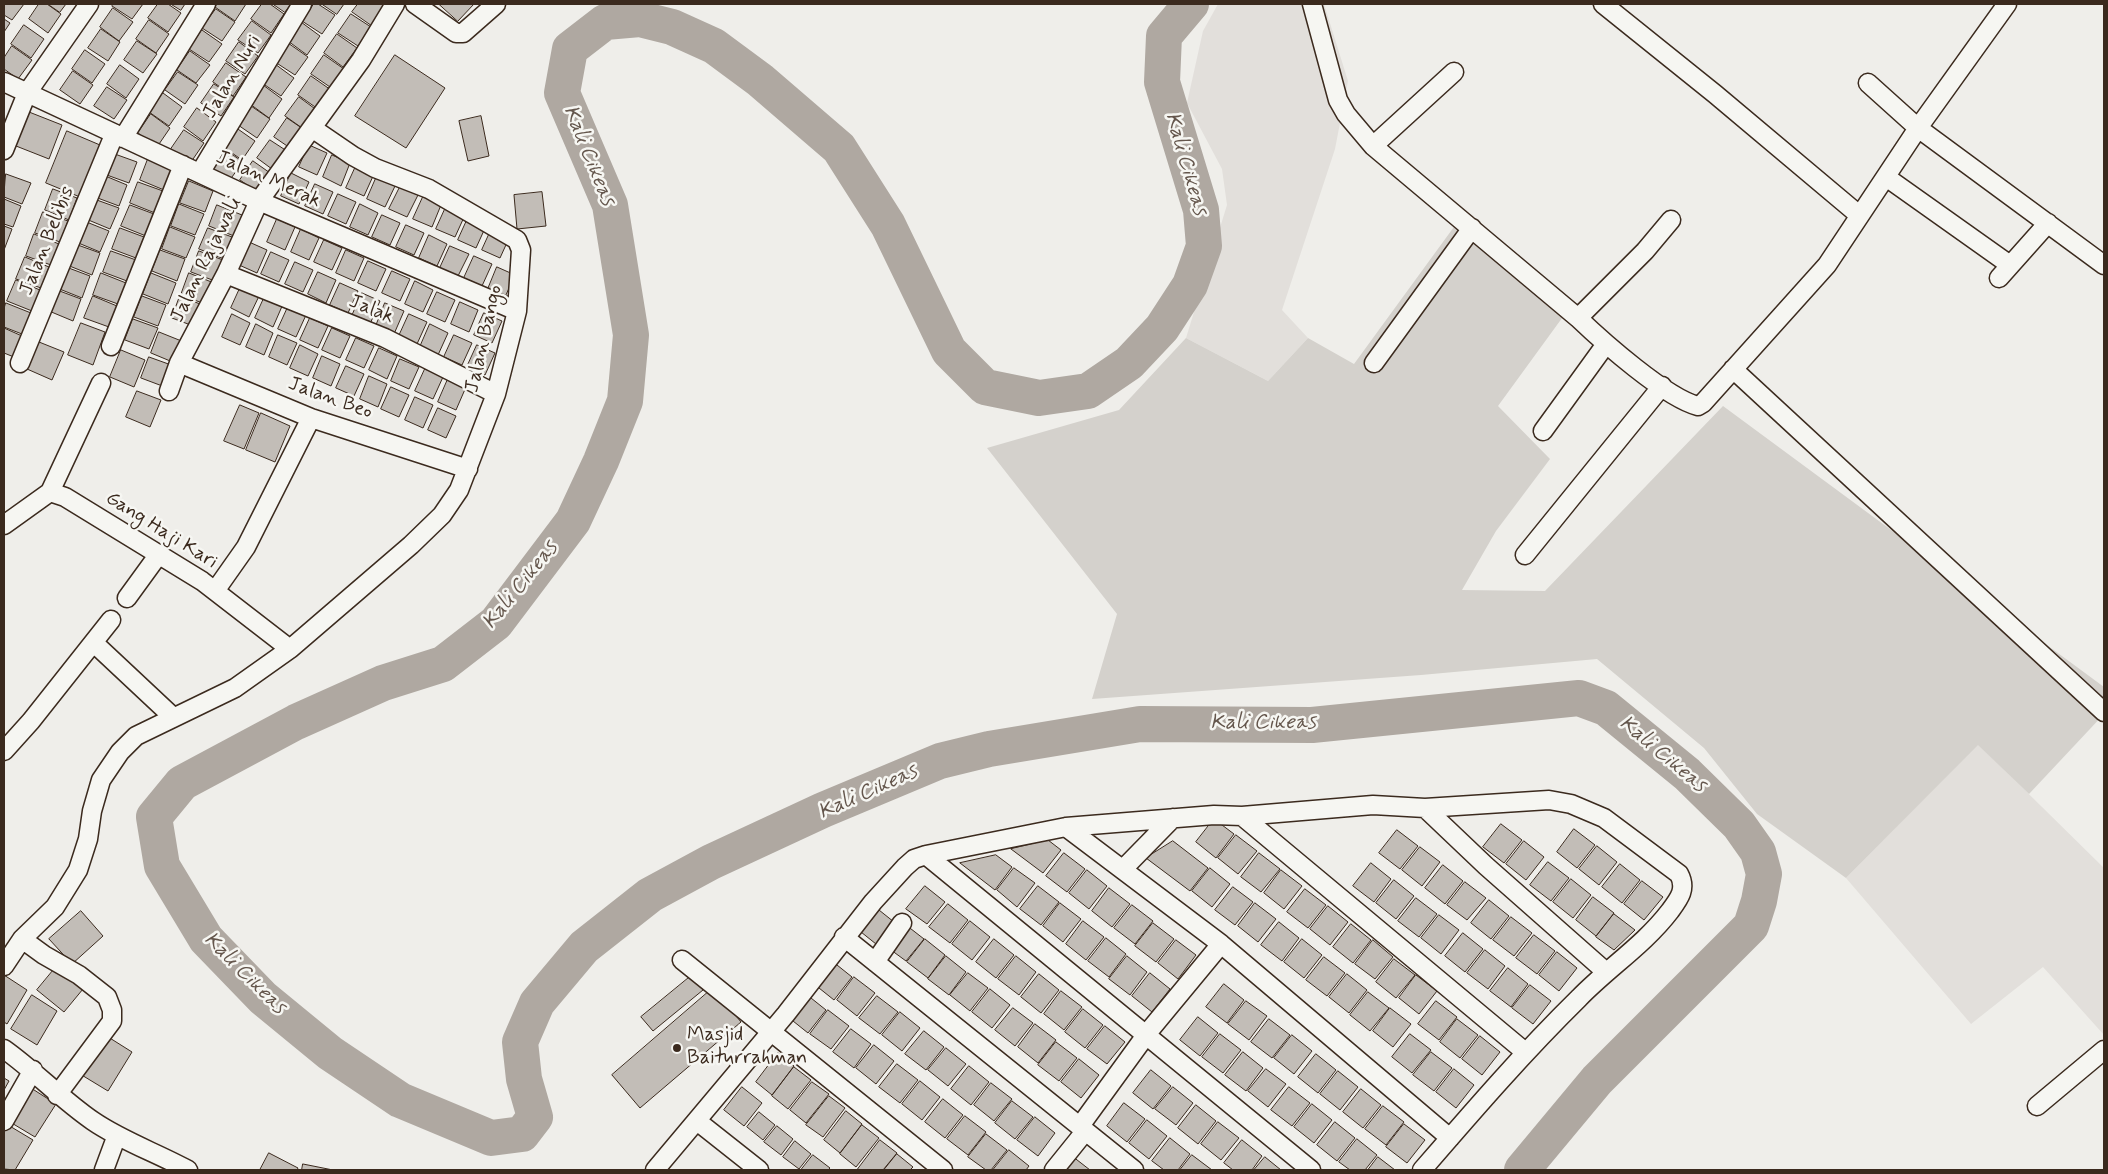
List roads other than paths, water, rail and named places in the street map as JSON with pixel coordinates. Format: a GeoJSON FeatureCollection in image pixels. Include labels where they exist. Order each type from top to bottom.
{"type":"FeatureCollection","features":[{"type":"Feature","properties":{"kind":"street"},"geometry":{"type":"LineString","coordinates":[[4,150],[26,93],[89,4]]}},
{"type":"Feature","properties":{"kind":"street","name":"Jalan Belibis"},"geometry":{"type":"LineString","coordinates":[[20,363],[118,136],[206,4]]}},
{"type":"Feature","properties":{"kind":"street","name":"Jalan Nuri"},"geometry":{"type":"LineString","coordinates":[[200,173],[302,4]]}},
{"type":"Feature","properties":{"kind":"street","name":"Jalan Rajawali"},"geometry":{"type":"LineString","coordinates":[[169,391],[179,363],[226,274],[259,201],[361,60],[395,4]]}},
{"type":"Feature","properties":{"kind":"street"},"geometry":{"type":"LineString","coordinates":[[415,4],[456,33],[463,33],[496,4]]}},
{"type":"Feature","properties":{"kind":"street"},"geometry":{"type":"LineString","coordinates":[[1312,4],[1338,100],[1346,114],[1373,146],[1578,318],[1606,344],[1662,386],[1698,406],[1704,403],[1827,265],[1918,128],[2007,4]]}},
{"type":"Feature","properties":{"kind":"street"},"geometry":{"type":"LineString","coordinates":[[1603,4],[1715,94],[1859,215]]}},
{"type":"Feature","properties":{"kind":"street"},"geometry":{"type":"LineString","coordinates":[[1373,146],[1454,72]]}},
{"type":"Feature","properties":{"kind":"street","name":"Jalan Merak"},"geometry":{"type":"LineString","coordinates":[[4,82],[259,201],[517,311]]}},
{"type":"Feature","properties":{"kind":"street"},"geometry":{"type":"LineString","coordinates":[[1868,82],[1918,128],[2104,265]]}},
{"type":"Feature","properties":{"kind":"street","name":"Jalan Bango"},"geometry":{"type":"LineString","coordinates":[[4,966],[22,939],[54,907],[78,870],[88,839],[92,811],[101,780],[120,752],[136,736],[235,688],[290,649],[411,546],[442,515],[460,490],[496,394],[517,311],[521,250],[517,240],[430,188],[375,168],[353,156],[312,128]]}},
{"type":"Feature","properties":{"kind":"street"},"geometry":{"type":"LineString","coordinates":[[111,346],[183,165]]}},
{"type":"Feature","properties":{"kind":"street"},"geometry":{"type":"LineString","coordinates":[[1886,177],[2004,272],[2048,223]]}},
{"type":"Feature","properties":{"kind":"street"},"geometry":{"type":"LineString","coordinates":[[1578,318],[1645,252],[1671,220]]}},
{"type":"Feature","properties":{"kind":"street"},"geometry":{"type":"LineString","coordinates":[[1374,362],[1472,228]]}},
{"type":"Feature","properties":{"kind":"street","name":"Jalak"},"geometry":{"type":"LineString","coordinates":[[226,274],[385,338],[496,394]]}},
{"type":"Feature","properties":{"kind":"street"},"geometry":{"type":"LineString","coordinates":[[1543,431],[1606,344]]}},
{"type":"Feature","properties":{"kind":"street","name":"Jalan Beo"},"geometry":{"type":"LineString","coordinates":[[179,363],[311,418],[468,469]]}},
{"type":"Feature","properties":{"kind":"street"},"geometry":{"type":"LineString","coordinates":[[1733,369],[2104,712]]}},
{"type":"Feature","properties":{"kind":"street"},"geometry":{"type":"LineString","coordinates":[[4,525],[50,492],[101,383]]}},
{"type":"Feature","properties":{"kind":"street"},"geometry":{"type":"LineString","coordinates":[[1525,555],[1662,386]]}},
{"type":"Feature","properties":{"kind":"street"},"geometry":{"type":"LineString","coordinates":[[215,591],[246,547],[311,418]]}},
{"type":"Feature","properties":{"kind":"street","name":"Gang Haji Kari"},"geometry":{"type":"LineString","coordinates":[[50,492],[65,497],[159,554],[215,591],[290,649]]}},
{"type":"Feature","properties":{"kind":"street"},"geometry":{"type":"LineString","coordinates":[[128,598],[159,554]]}},
{"type":"Feature","properties":{"kind":"street"},"geometry":{"type":"LineString","coordinates":[[4,751],[111,620]]}},
{"type":"Feature","properties":{"kind":"street"},"geometry":{"type":"LineString","coordinates":[[94,643],[173,718]]}},
{"type":"Feature","properties":{"kind":"street"},"geometry":{"type":"LineString","coordinates":[[655,1170],[771,1032],[844,938],[914,859],[1066,827],[1214,815],[1242,816],[1373,805],[1426,808],[1549,800],[1571,804],[1604,818],[1679,874],[1684,883],[1683,891],[1670,911],[1639,945],[1605,971],[1524,1052],[1422,1170]]}},
{"type":"Feature","properties":{"kind":"street"},"geometry":{"type":"LineString","coordinates":[[1426,808],[1486,866],[1605,971]]}},
{"type":"Feature","properties":{"kind":"street"},"geometry":{"type":"LineString","coordinates":[[1242,816],[1524,1052]]}},
{"type":"Feature","properties":{"kind":"street"},"geometry":{"type":"LineString","coordinates":[[1124,868],[1173,818]]}},
{"type":"Feature","properties":{"kind":"street"},"geometry":{"type":"LineString","coordinates":[[1066,827],[1124,868],[1221,944],[1450,1138]]}},
{"type":"Feature","properties":{"kind":"street"},"geometry":{"type":"LineString","coordinates":[[926,855],[1311,1170]]}},
{"type":"Feature","properties":{"kind":"street"},"geometry":{"type":"LineString","coordinates":[[875,962],[902,923]]}},
{"type":"Feature","properties":{"kind":"street"},"geometry":{"type":"LineString","coordinates":[[844,938],[1134,1170]]}},
{"type":"Feature","properties":{"kind":"street"},"geometry":{"type":"LineString","coordinates":[[22,939],[44,955],[79,975],[107,997],[112,1010],[112,1021],[56,1094]]}},
{"type":"Feature","properties":{"kind":"street"},"geometry":{"type":"LineString","coordinates":[[1080,1126],[1146,1035],[1221,944]]}},
{"type":"Feature","properties":{"kind":"street"},"geometry":{"type":"LineString","coordinates":[[682,960],[943,1170]]}},
{"type":"Feature","properties":{"kind":"street"},"geometry":{"type":"LineString","coordinates":[[4,1049],[33,1070],[56,1094],[94,1122],[188,1170]]}},
{"type":"Feature","properties":{"kind":"street"},"geometry":{"type":"LineString","coordinates":[[2037,1106],[2104,1050]]}},
{"type":"Feature","properties":{"kind":"street"},"geometry":{"type":"LineString","coordinates":[[4,1121],[33,1070]]}},
{"type":"Feature","properties":{"kind":"street"},"geometry":{"type":"LineString","coordinates":[[697,1121],[759,1170]]}},
{"type":"Feature","properties":{"kind":"street"},"geometry":{"type":"LineString","coordinates":[[1054,1170],[1083,1134],[1080,1126]]}},
{"type":"Feature","properties":{"kind":"street"},"geometry":{"type":"LineString","coordinates":[[104,1170],[117,1135]]}},
{"type":"Feature","properties":{"kind":"waterway","name":"Kali Cikeas"},"geometry":{"type":"LineString","coordinates":[[1191,4],[1164,36],[1162,82],[1201,210],[1204,246],[1190,285],[1162,328],[1129,363],[1088,391],[1039,398],[985,387],[949,351],[888,225],[839,148],[760,80],[714,46],[672,27],[640,19],[605,22],[570,49],[562,93],[610,205],[631,335],[625,401],[601,461],[573,521],[496,623],[443,664],[383,683],[296,722],[182,783],[154,817],[162,866],[206,939],[263,998],[330,1053],[400,1100],[491,1138],[522,1134],[535,1117],[524,1079],[520,1042],[537,1003],[584,947],[650,895],[711,862],[823,810],[940,761],[989,749],[1140,724],[1312,725],[1579,698],[1606,708],[1687,774],[1739,825],[1758,852],[1764,874],[1759,901],[1751,926],[1597,1080],[1522,1170]]}},
{"type":"Feature","properties":{"kind":"place","name":"Masjid Baiturrahman"},"geometry":{"type":"Point","coordinates":[677,1048]}}]}
